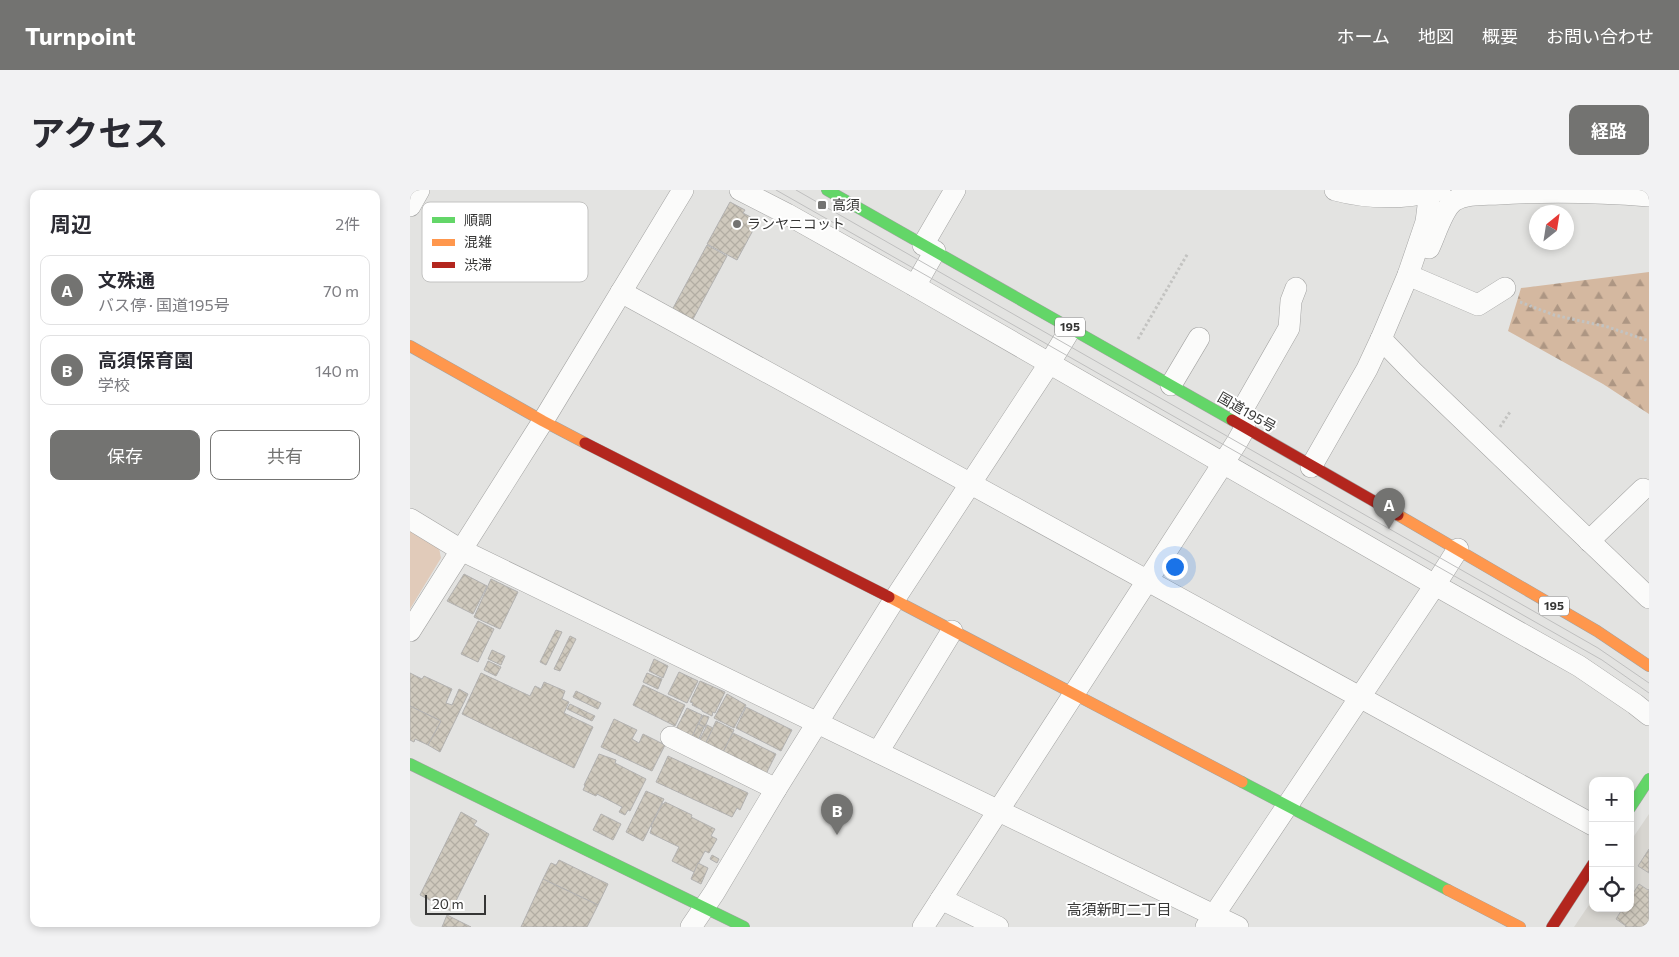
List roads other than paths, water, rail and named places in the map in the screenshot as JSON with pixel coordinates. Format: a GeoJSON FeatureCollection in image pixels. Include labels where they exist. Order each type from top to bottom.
{"type":"FeatureCollection","features":[{"type":"Feature","properties":{"kind":"main road","name":"国道195号"},"geometry":{"type":"LineString","coordinates":[[827,190],[1458,549],[1597,631],[1649,666]]}},
{"type":"Feature","properties":{"kind":"main road"},"geometry":{"type":"LineString","coordinates":[[410,346],[542,421],[894,600],[1520,927]]}},
{"type":"Feature","properties":{"kind":"main road"},"geometry":{"type":"LineString","coordinates":[[410,764],[744,927]]}},
{"type":"Feature","properties":{"kind":"main road"},"geometry":{"type":"LineString","coordinates":[[1634,802],[1649,780]]}},
{"type":"Feature","properties":{"kind":"main road"},"geometry":{"type":"LineString","coordinates":[[1552,927],[1591,867]]}},
{"type":"Feature","properties":{"kind":"street"},"geometry":{"type":"LineString","coordinates":[[410,206],[419,190]]}},
{"type":"Feature","properties":{"kind":"street"},"geometry":{"type":"LineString","coordinates":[[410,631],[684,190]]}},
{"type":"Feature","properties":{"kind":"street"},"geometry":{"type":"LineString","coordinates":[[740,190],[780,210],[915,286],[1579,666],[1635,704],[1649,716]]}},
{"type":"Feature","properties":{"kind":"street"},"geometry":{"type":"LineString","coordinates":[[915,286],[929,248],[955,190]]}},
{"type":"Feature","properties":{"kind":"street"},"geometry":{"type":"LineString","coordinates":[[1335,190],[1381,198],[1408,192],[1433,191],[1412,277]]}},
{"type":"Feature","properties":{"kind":"street"},"geometry":{"type":"LineString","coordinates":[[1311,467],[1367,369],[1412,277],[1446,211],[1453,202],[1468,196],[1533,192],[1649,196]]}},
{"type":"Feature","properties":{"kind":"street"},"geometry":{"type":"LineString","coordinates":[[1412,277],[1478,305],[1505,288]]}},
{"type":"Feature","properties":{"kind":"street"},"geometry":{"type":"LineString","coordinates":[[923,927],[1224,464],[1245,428],[1240,414],[1289,328],[1291,301],[1296,288]]}},
{"type":"Feature","properties":{"kind":"street"},"geometry":{"type":"LineString","coordinates":[[621,292],[1589,823]]}},
{"type":"Feature","properties":{"kind":"street"},"geometry":{"type":"LineString","coordinates":[[691,927],[894,600],[1071,328]]}},
{"type":"Feature","properties":{"kind":"street"},"geometry":{"type":"LineString","coordinates":[[1171,385],[1198,338]]}},
{"type":"Feature","properties":{"kind":"street"},"geometry":{"type":"LineString","coordinates":[[1381,339],[1589,540],[1646,590]]}},
{"type":"Feature","properties":{"kind":"street"},"geometry":{"type":"LineString","coordinates":[[1589,540],[1643,489]]}},
{"type":"Feature","properties":{"kind":"street"},"geometry":{"type":"LineString","coordinates":[[410,518],[461,550],[999,811],[1209,921],[1238,927]]}},
{"type":"Feature","properties":{"kind":"street"},"geometry":{"type":"LineString","coordinates":[[1209,921],[1458,549]]}},
{"type":"Feature","properties":{"kind":"street"},"geometry":{"type":"LineString","coordinates":[[878,752],[952,631]]}},
{"type":"Feature","properties":{"kind":"street"},"geometry":{"type":"LineString","coordinates":[[671,737],[776,789]]}},
{"type":"Feature","properties":{"kind":"street"},"geometry":{"type":"LineString","coordinates":[[941,899],[998,927]]}},
{"type":"Feature","properties":{"kind":"tram line"},"geometry":{"type":"LineString","coordinates":[[776,190],[1602,660],[1649,693]]}},
{"type":"Feature","properties":{"kind":"tram line"},"geometry":{"type":"LineString","coordinates":[[796,190],[1598,648],[1649,683]]}},
{"type":"Feature","properties":{"kind":"place","name":"高須"},"geometry":{"type":"Point","coordinates":[822,205]}},
{"type":"Feature","properties":{"kind":"place","name":"ランヤニコット"},"geometry":{"type":"Point","coordinates":[737,224]}},
{"type":"Feature","properties":{"kind":"place","name":"文殊通"},"geometry":{"type":"Point","coordinates":[1389,529]}},
{"type":"Feature","properties":{"kind":"place","name":"高須保育園"},"geometry":{"type":"Point","coordinates":[837,835]}},
{"type":"Feature","properties":{"kind":"district","name":"高須新町二丁目"},"geometry":{"type":"Point","coordinates":[1119,910]}}]}
